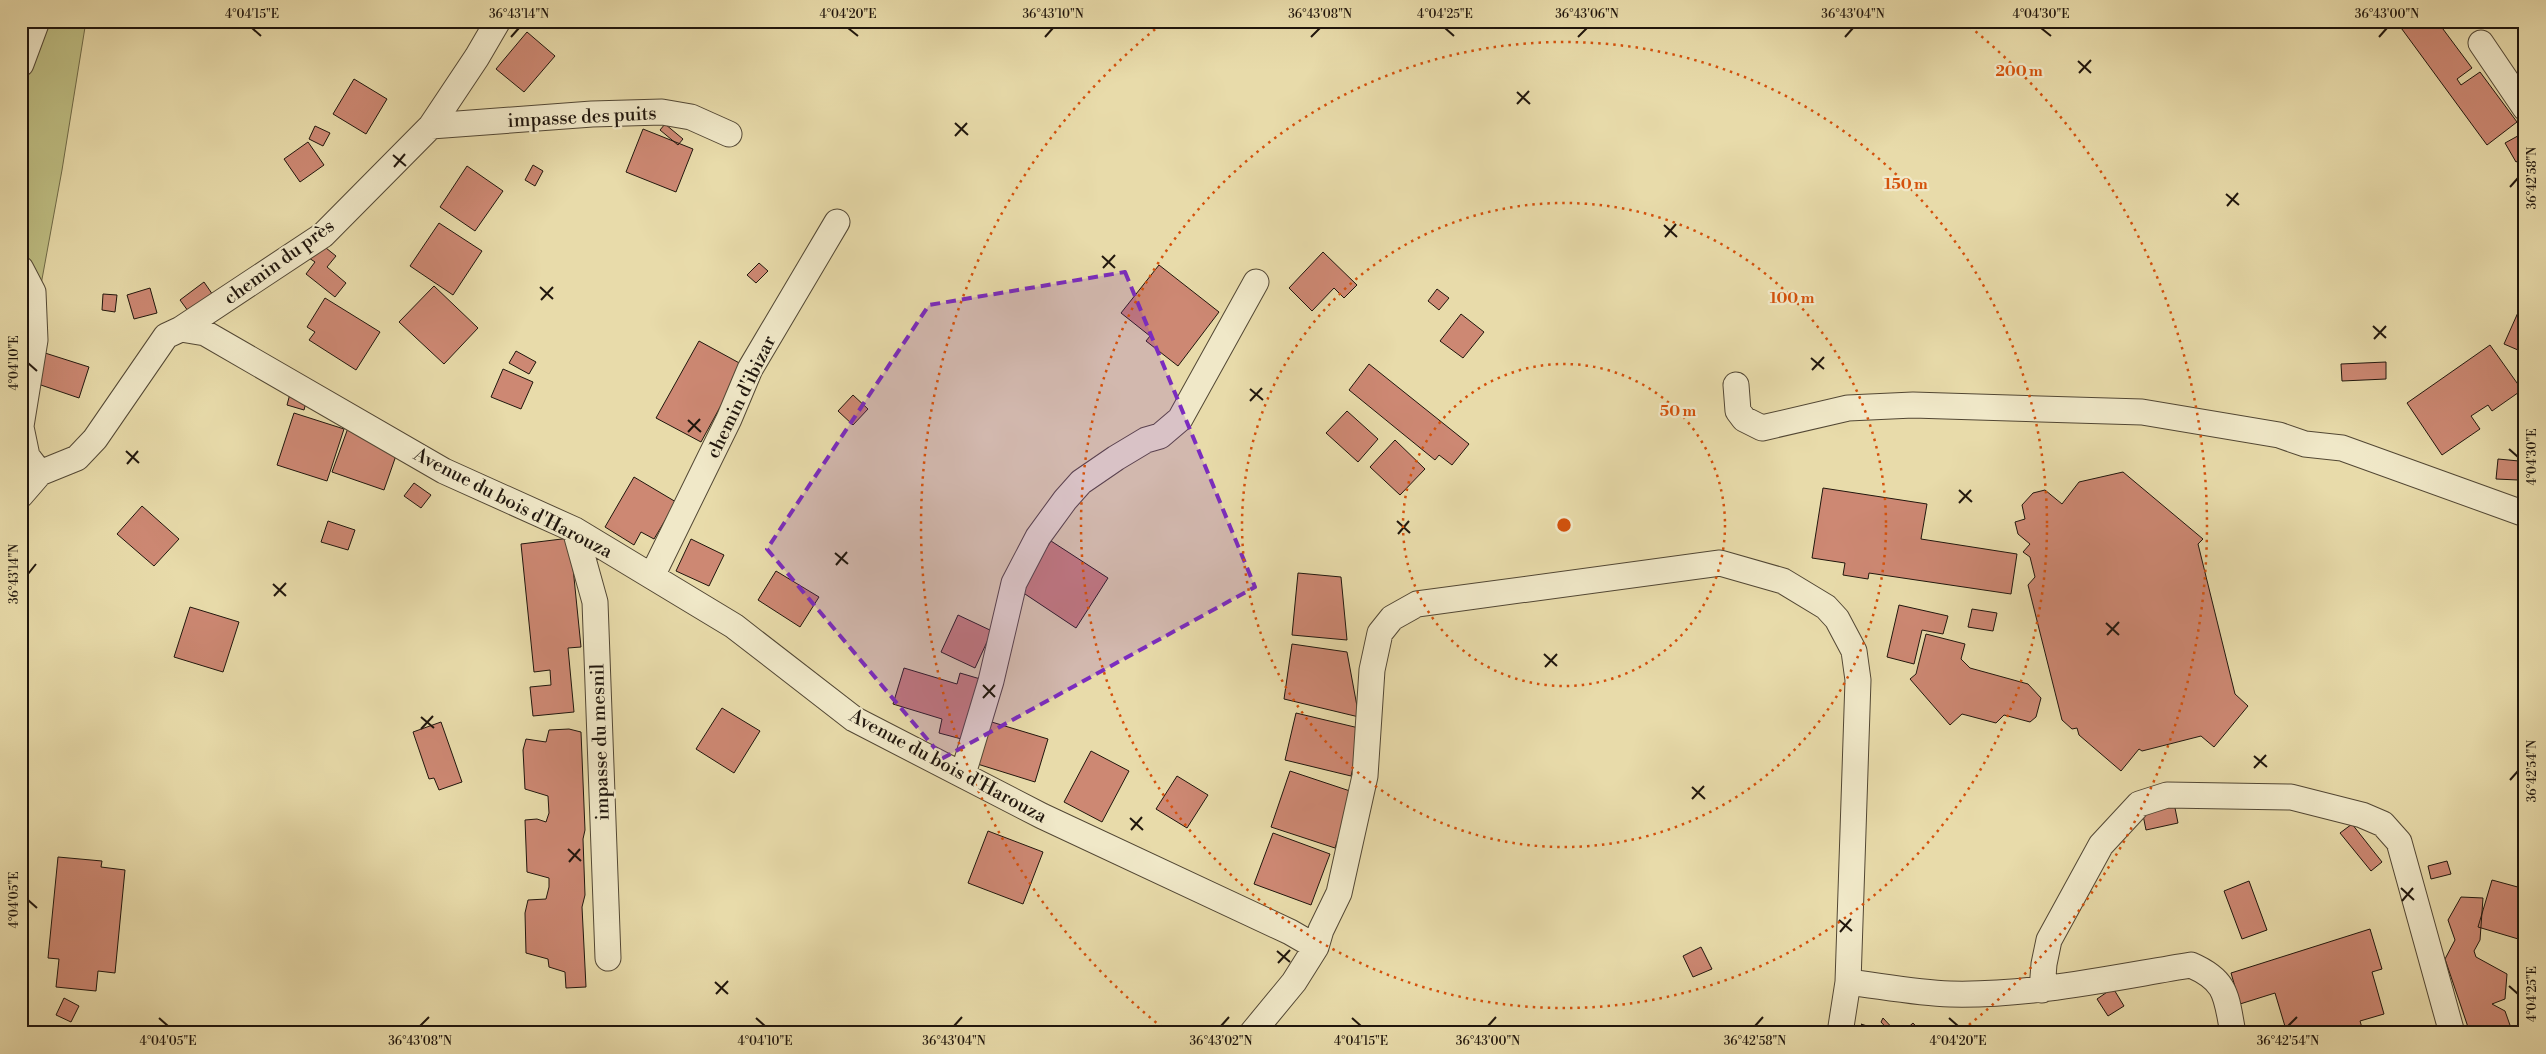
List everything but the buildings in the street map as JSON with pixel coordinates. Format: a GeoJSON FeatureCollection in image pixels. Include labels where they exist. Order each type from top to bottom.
{"type":"FeatureCollection","features":[{"type":"Feature","properties":{"kind":"street"},"geometry":{"type":"LineString","coordinates":[[21,64],[37,21]]}},
{"type":"Feature","properties":{"kind":"street","name":"chemin du près"},"geometry":{"type":"LineString","coordinates":[[40,473],[77,458],[95,439],[166,336],[181,329],[323,235],[431,126],[477,57],[498,21]]}},
{"type":"Feature","properties":{"kind":"street"},"geometry":{"type":"LineString","coordinates":[[2481,43],[2525,108]]}},
{"type":"Feature","properties":{"kind":"street","name":"impasse des puits"},"geometry":{"type":"LineString","coordinates":[[431,126],[592,114],[662,112],[691,117],[730,134]]}},
{"type":"Feature","properties":{"kind":"street","name":"chemin d'ibizar"},"geometry":{"type":"LineString","coordinates":[[652,576],[729,419],[750,370],[837,222]]}},
{"type":"Feature","properties":{"kind":"street"},"geometry":{"type":"LineString","coordinates":[[21,269],[33,292],[35,340],[21,426],[27,456],[40,473],[21,495]]}},
{"type":"Feature","properties":{"kind":"street"},"geometry":{"type":"LineString","coordinates":[[963,774],[991,681],[1014,583],[1038,537],[1064,500],[1081,482],[1146,440],[1160,436],[1180,419],[1256,282]]}},
{"type":"Feature","properties":{"kind":"street","name":"Avenue du bois d'Harouza"},"geometry":{"type":"LineString","coordinates":[[181,329],[205,334],[444,471],[575,530],[734,626],[854,719],[1042,816],[1290,932],[1316,947]]}},
{"type":"Feature","properties":{"kind":"street"},"geometry":{"type":"LineString","coordinates":[[1736,385],[1738,411],[1744,420],[1762,428],[1772,428],[1848,408],[1913,406],[2142,412],[2279,435],[2306,444],[2342,448],[2525,514]]}},
{"type":"Feature","properties":{"kind":"street","name":"impasse du mesnil"},"geometry":{"type":"LineString","coordinates":[[575,530],[596,602],[608,958]]}},
{"type":"Feature","properties":{"kind":"street"},"geometry":{"type":"LineString","coordinates":[[1252,1033],[1300,975],[1316,947],[1341,883],[1365,776],[1372,670],[1380,632],[1392,618],[1417,604],[1720,563],[1783,581],[1826,607],[1837,619],[1854,651],[1858,680],[1848,982],[1840,1033]]}},
{"type":"Feature","properties":{"kind":"street"},"geometry":{"type":"LineString","coordinates":[[2042,990],[2044,964],[2049,940],[2101,844],[2139,804],[2167,795],[2291,796],[2362,815],[2383,824],[2399,842],[2452,1033]]}},
{"type":"Feature","properties":{"kind":"street"},"geometry":{"type":"LineString","coordinates":[[1848,982],[1948,994],[2042,990],[2191,965],[2208,972],[2225,991],[2233,1033]]}},
{"type":"Feature","properties":{"kind":"highlighted area"},"geometry":{"type":"Polygon","coordinates":[[[1125,272],[1255,587],[943,758],[767,549],[929,305],[1125,272]]]}},
{"type":"Feature","properties":{"kind":"green space"},"geometry":{"type":"Polygon","coordinates":[[[21,21],[86,21],[62,170],[21,394],[21,21]]]}}]}
